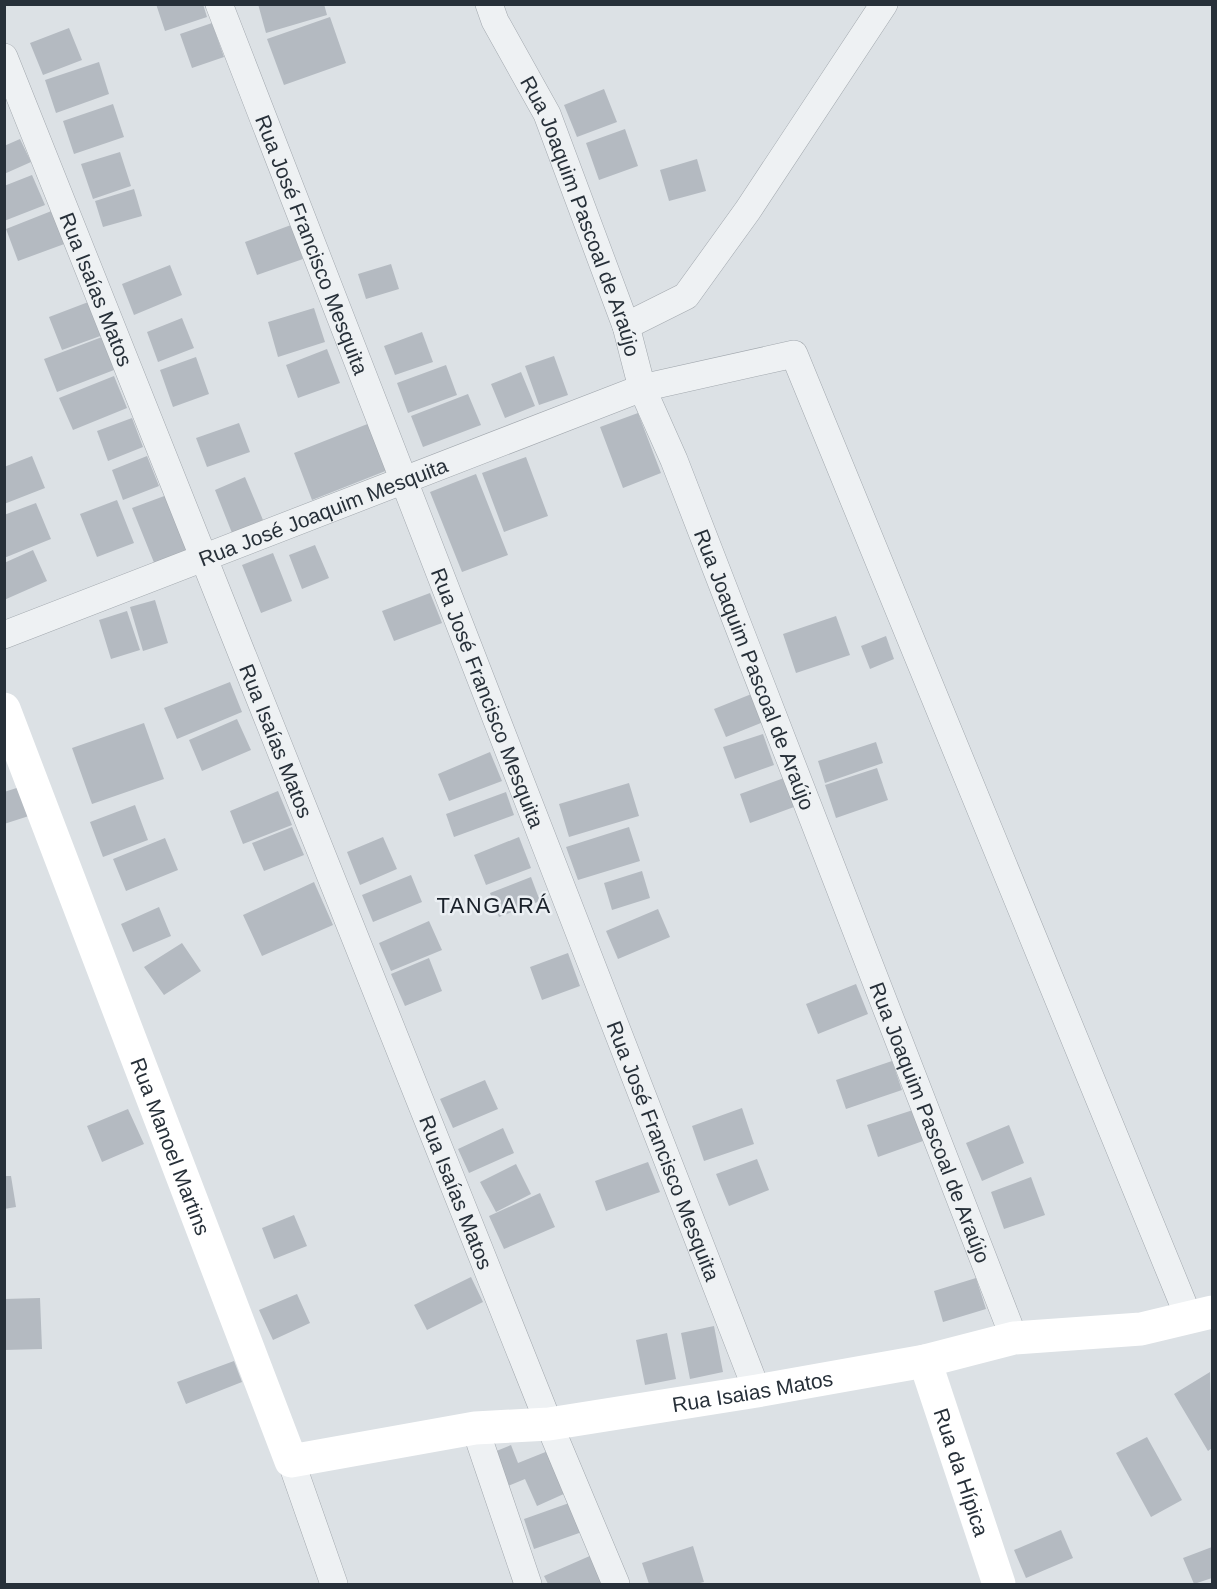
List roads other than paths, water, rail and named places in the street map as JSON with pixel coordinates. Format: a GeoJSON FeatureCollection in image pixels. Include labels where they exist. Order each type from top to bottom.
{"type":"FeatureCollection","features":[{"type":"Feature","properties":{"kind":"street","name":"Rua José Francisco Mesquita"},"geometry":{"type":"LineString","coordinates":[[219,4],[756,1390]]}},
{"type":"Feature","properties":{"kind":"street","name":"Rua Joaquim Pascoal de Araújo"},"geometry":{"type":"LineString","coordinates":[[489,4],[495,21],[547,114],[626,326],[642,388],[678,471],[1014,1338]]}},
{"type":"Feature","properties":{"kind":"street"},"geometry":{"type":"LineString","coordinates":[[626,326],[686,296],[748,210],[884,4]]}},
{"type":"Feature","properties":{"kind":"street","name":"Rua Isaías Matos"},"geometry":{"type":"LineString","coordinates":[[4,57],[549,1424],[616,1584]]}},
{"type":"Feature","properties":{"kind":"street","name":"Rua José Joaquim Mesquita"},"geometry":{"type":"LineString","coordinates":[[4,635],[642,388],[794,354],[1201,1315]]}},
{"type":"Feature","properties":{"kind":"street","name":"Rua Manoel Martins"},"geometry":{"type":"LineString","coordinates":[[4,709],[291,1461],[334,1584]]}},
{"type":"Feature","properties":{"kind":"street","name":"Rua Isaias Matos"},"geometry":{"type":"LineString","coordinates":[[291,1461],[475,1428],[549,1424],[756,1390],[925,1361],[1014,1338],[1141,1329],[1201,1315]]}},
{"type":"Feature","properties":{"kind":"street","name":"Rua da Hípica"},"geometry":{"type":"LineString","coordinates":[[925,1361],[999,1584]]}},
{"type":"Feature","properties":{"kind":"street"},"geometry":{"type":"LineString","coordinates":[[475,1428],[528,1584]]}},
{"type":"Feature","properties":{"kind":"district","name":"TANGARÁ"},"geometry":{"type":"Point","coordinates":[494,905]}}]}
